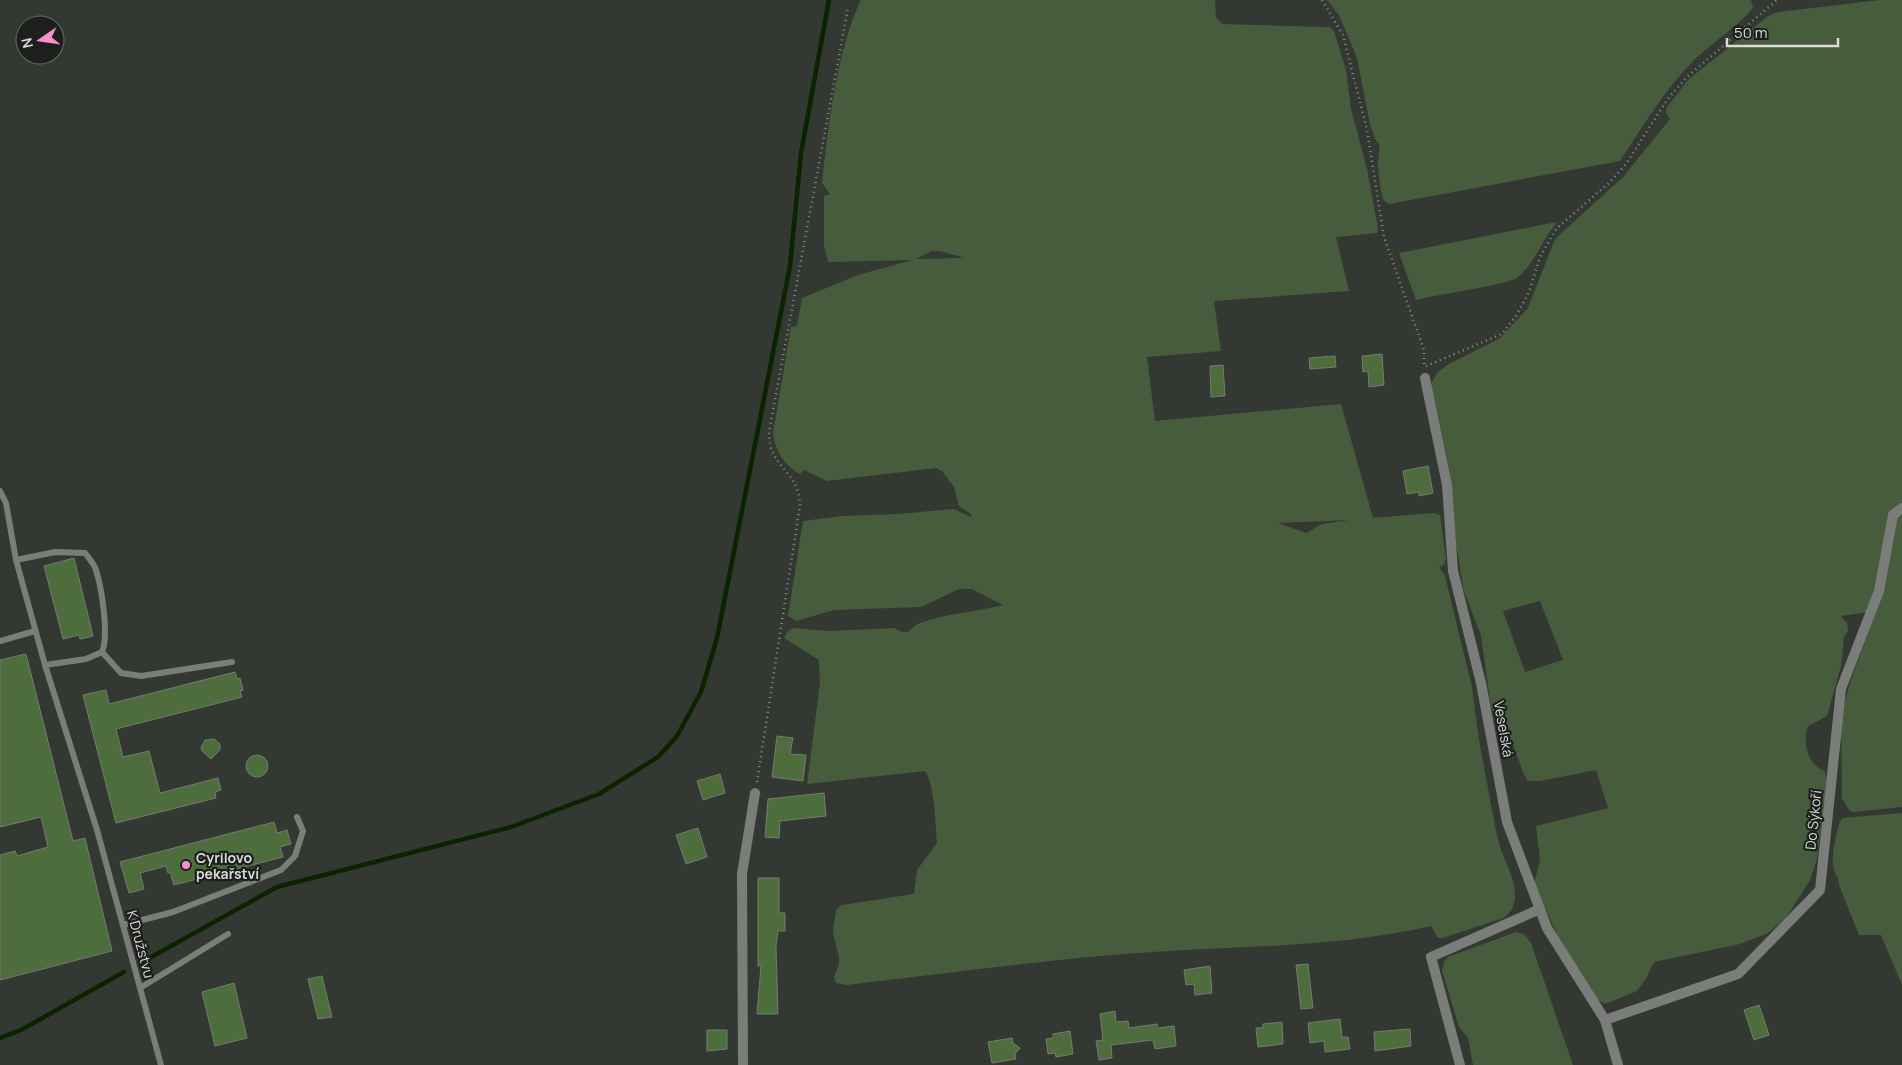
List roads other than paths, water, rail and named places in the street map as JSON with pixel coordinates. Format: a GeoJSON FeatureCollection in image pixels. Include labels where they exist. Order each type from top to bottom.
{"type":"FeatureCollection","features":[{"type":"Feature","properties":{"kind":"street","name":"Veselská"},"geometry":{"type":"LineString","coordinates":[[1425,378],[1447,485],[1453,571],[1481,683],[1507,822],[1547,928],[1605,1020],[1618,1065]]}},
{"type":"Feature","properties":{"kind":"street","name":"Do Sýkoří"},"geometry":{"type":"LineString","coordinates":[[1605,1020],[1738,974],[1820,890],[1841,689],[1879,591],[1893,515],[1902,508]]}},
{"type":"Feature","properties":{"kind":"street"},"geometry":{"type":"LineString","coordinates":[[743,1065],[742,874],[755,793]]}},
{"type":"Feature","properties":{"kind":"street"},"geometry":{"type":"LineString","coordinates":[[1460,1065],[1431,957],[1540,909]]}},
{"type":"Feature","properties":{"kind":"lane","name":"K Družstvu"},"geometry":{"type":"LineString","coordinates":[[0,491],[6,504],[16,560],[45,665],[97,830],[161,1065]]}},
{"type":"Feature","properties":{"kind":"lane"},"geometry":{"type":"LineString","coordinates":[[16,560],[55,552],[85,554],[96,569],[106,632],[106,642],[102,652],[86,659],[45,665]]}},
{"type":"Feature","properties":{"kind":"lane"},"geometry":{"type":"LineString","coordinates":[[0,640],[36,630]]}},
{"type":"Feature","properties":{"kind":"lane"},"geometry":{"type":"LineString","coordinates":[[102,652],[121,673],[141,676],[232,662]]}},
{"type":"Feature","properties":{"kind":"lane"},"geometry":{"type":"LineString","coordinates":[[123,925],[173,912],[280,870],[295,856],[303,831],[297,817]]}},
{"type":"Feature","properties":{"kind":"lane"},"geometry":{"type":"LineString","coordinates":[[140,988],[228,934]]}},
{"type":"Feature","properties":{"kind":"waterway"},"geometry":{"type":"LineString","coordinates":[[146,960],[277,887],[511,827],[599,794],[658,757],[677,736],[701,692],[717,638],[790,266],[801,153],[829,0]]}},
{"type":"Feature","properties":{"kind":"waterway"},"geometry":{"type":"LineString","coordinates":[[0,1038],[21,1030],[124,972]]}},
{"type":"Feature","properties":{"kind":"place","name":"Cyrilovo pekařství"},"geometry":{"type":"Point","coordinates":[186,865]}}]}
